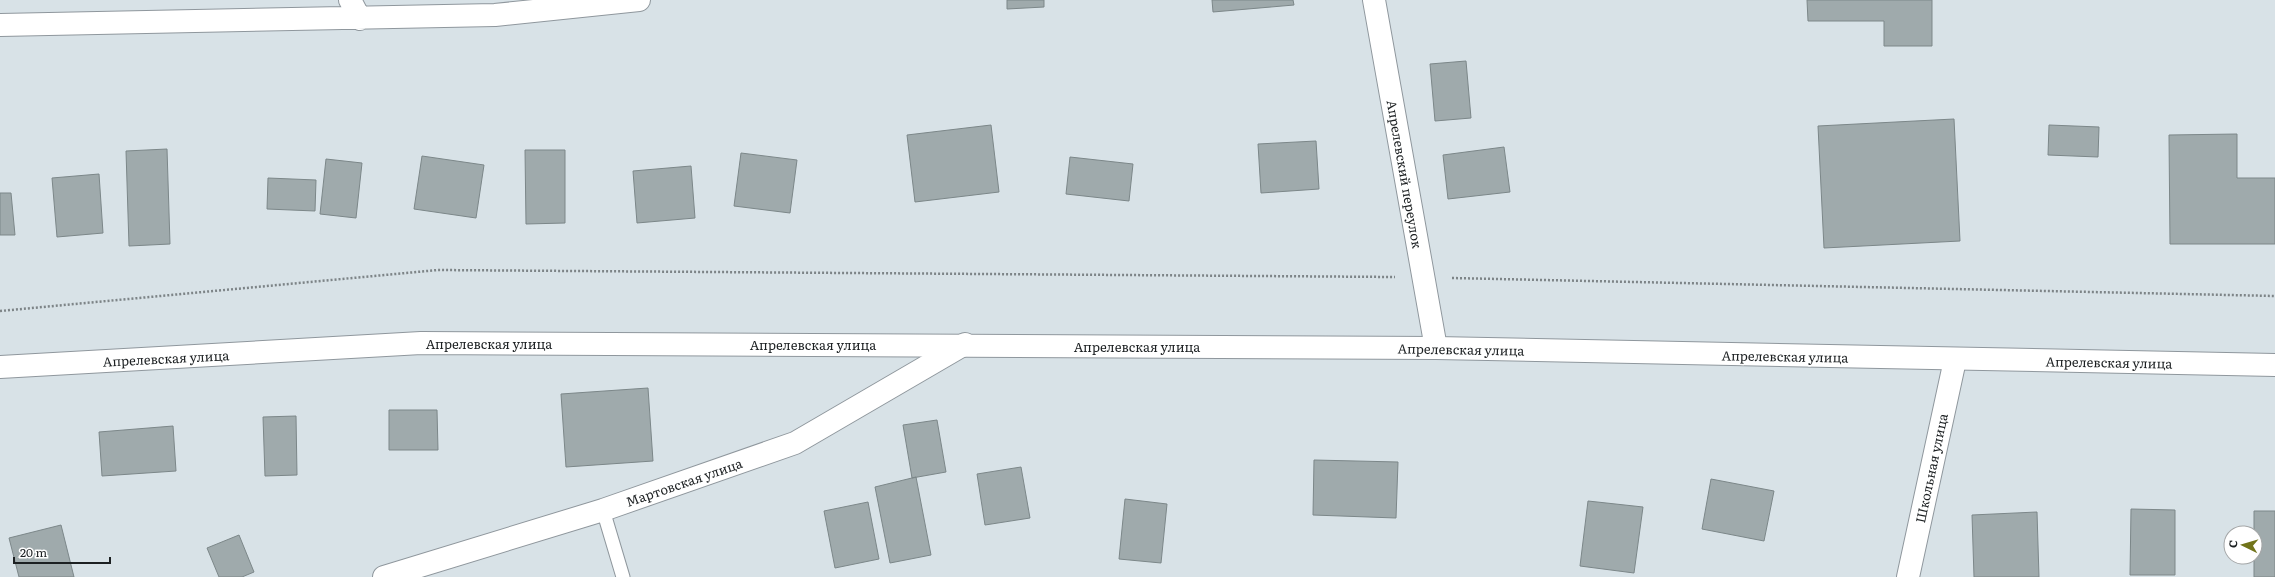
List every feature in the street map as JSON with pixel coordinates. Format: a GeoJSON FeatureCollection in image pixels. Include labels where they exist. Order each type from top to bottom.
{"type":"FeatureCollection","features":[{"type":"Feature","properties":{"kind":"street"},"geometry":{"type":"LineString","coordinates":[[350,0],[360,19]]}},
{"type":"Feature","properties":{"kind":"street"},"geometry":{"type":"LineString","coordinates":[[0,25],[360,19],[494,15],[639,0]]}},
{"type":"Feature","properties":{"kind":"street","name":"Апрелевский переулок"},"geometry":{"type":"LineString","coordinates":[[1374,0],[1436,348]]}},
{"type":"Feature","properties":{"kind":"street","name":"Апрелевская улица"},"geometry":{"type":"LineString","coordinates":[[0,367],[421,343],[965,344],[1436,348],[1955,360],[2275,365]]}},
{"type":"Feature","properties":{"kind":"street","name":"Мартовская улица"},"geometry":{"type":"LineString","coordinates":[[384,577],[603,510],[795,443],[965,344]]}},
{"type":"Feature","properties":{"kind":"street","name":"Школьная улица"},"geometry":{"type":"LineString","coordinates":[[1908,577],[1955,360]]}},
{"type":"Feature","properties":{"kind":"lane"},"geometry":{"type":"LineString","coordinates":[[603,510],[623,577]]}},
{"type":"Feature","properties":{"kind":"path"},"geometry":{"type":"LineString","coordinates":[[0,311],[438,270],[1423,277],[2275,296]]}},
{"type":"Feature","properties":{"kind":"building"},"geometry":{"type":"Polygon","coordinates":[[[1007,0],[1044,0],[1044,7],[1007,9],[1007,0]]]}},
{"type":"Feature","properties":{"kind":"building"},"geometry":{"type":"Polygon","coordinates":[[[1212,0],[1293,0],[1294,5],[1213,12],[1212,0]]]}},
{"type":"Feature","properties":{"kind":"building"},"geometry":{"type":"Polygon","coordinates":[[[1807,0],[1932,0],[1932,46],[1884,46],[1884,21],[1808,21],[1807,0]]]}},
{"type":"Feature","properties":{"kind":"building"},"geometry":{"type":"Polygon","coordinates":[[[1466,61],[1471,118],[1435,121],[1430,64],[1466,61]]]}},
{"type":"Feature","properties":{"kind":"building"},"geometry":{"type":"Polygon","coordinates":[[[1954,119],[1960,241],[1824,248],[1818,126],[1954,119]]]}},
{"type":"Feature","properties":{"kind":"building"},"geometry":{"type":"Polygon","coordinates":[[[991,125],[999,192],[915,202],[907,135],[991,125]]]}},
{"type":"Feature","properties":{"kind":"building"},"geometry":{"type":"Polygon","coordinates":[[[2049,125],[2099,127],[2098,157],[2048,155],[2049,125]]]}},
{"type":"Feature","properties":{"kind":"building"},"geometry":{"type":"Polygon","coordinates":[[[2237,134],[2237,178],[2275,178],[2275,244],[2170,244],[2169,135],[2237,134]]]}},
{"type":"Feature","properties":{"kind":"building"},"geometry":{"type":"Polygon","coordinates":[[[1316,141],[1319,189],[1261,193],[1258,144],[1316,141]]]}},
{"type":"Feature","properties":{"kind":"building"},"geometry":{"type":"Polygon","coordinates":[[[1504,147],[1510,192],[1448,199],[1443,155],[1504,147]]]}},
{"type":"Feature","properties":{"kind":"building"},"geometry":{"type":"Polygon","coordinates":[[[167,149],[170,244],[129,246],[126,151],[167,149]]]}},
{"type":"Feature","properties":{"kind":"building"},"geometry":{"type":"Polygon","coordinates":[[[525,150],[565,150],[565,223],[526,224],[525,150]]]}},
{"type":"Feature","properties":{"kind":"building"},"geometry":{"type":"Polygon","coordinates":[[[741,153],[797,160],[790,213],[734,206],[741,153]]]}},
{"type":"Feature","properties":{"kind":"building"},"geometry":{"type":"Polygon","coordinates":[[[422,156],[484,165],[476,218],[414,209],[422,156]]]}},
{"type":"Feature","properties":{"kind":"building"},"geometry":{"type":"Polygon","coordinates":[[[1070,157],[1133,164],[1129,201],[1066,194],[1070,157]]]}},
{"type":"Feature","properties":{"kind":"building"},"geometry":{"type":"Polygon","coordinates":[[[326,159],[362,163],[356,218],[320,214],[326,159]]]}},
{"type":"Feature","properties":{"kind":"building"},"geometry":{"type":"Polygon","coordinates":[[[691,166],[695,218],[637,223],[633,171],[691,166]]]}},
{"type":"Feature","properties":{"kind":"building"},"geometry":{"type":"Polygon","coordinates":[[[99,174],[103,233],[57,237],[52,178],[99,174]]]}},
{"type":"Feature","properties":{"kind":"building"},"geometry":{"type":"Polygon","coordinates":[[[268,178],[316,180],[315,211],[267,209],[268,178]]]}},
{"type":"Feature","properties":{"kind":"building"},"geometry":{"type":"Polygon","coordinates":[[[0,193],[11,193],[15,235],[0,235],[0,193]]]}},
{"type":"Feature","properties":{"kind":"building"},"geometry":{"type":"Polygon","coordinates":[[[648,388],[653,461],[566,467],[561,394],[648,388]]]}},
{"type":"Feature","properties":{"kind":"building"},"geometry":{"type":"Polygon","coordinates":[[[389,410],[437,410],[438,450],[389,450],[389,410]]]}},
{"type":"Feature","properties":{"kind":"building"},"geometry":{"type":"Polygon","coordinates":[[[296,416],[297,475],[265,476],[263,417],[296,416]]]}},
{"type":"Feature","properties":{"kind":"building"},"geometry":{"type":"Polygon","coordinates":[[[937,420],[946,472],[912,478],[903,425],[937,420]]]}},
{"type":"Feature","properties":{"kind":"building"},"geometry":{"type":"Polygon","coordinates":[[[173,426],[176,471],[102,476],[99,432],[173,426]]]}},
{"type":"Feature","properties":{"kind":"building"},"geometry":{"type":"Polygon","coordinates":[[[1314,460],[1398,462],[1396,518],[1313,515],[1314,460]]]}},
{"type":"Feature","properties":{"kind":"building"},"geometry":{"type":"Polygon","coordinates":[[[1021,467],[1030,518],[985,525],[977,474],[1021,467]]]}},
{"type":"Feature","properties":{"kind":"building"},"geometry":{"type":"Polygon","coordinates":[[[916,477],[931,555],[890,563],[875,487],[916,477]]]}},
{"type":"Feature","properties":{"kind":"building"},"geometry":{"type":"Polygon","coordinates":[[[1711,479],[1774,491],[1764,541],[1702,529],[1711,479]]]}},
{"type":"Feature","properties":{"kind":"building"},"geometry":{"type":"Polygon","coordinates":[[[1125,499],[1167,504],[1161,563],[1119,559],[1125,499]]]}},
{"type":"Feature","properties":{"kind":"building"},"geometry":{"type":"Polygon","coordinates":[[[1588,501],[1643,507],[1634,573],[1580,566],[1588,501]]]}},
{"type":"Feature","properties":{"kind":"building"},"geometry":{"type":"Polygon","coordinates":[[[868,502],[879,559],[835,568],[824,511],[868,502]]]}},
{"type":"Feature","properties":{"kind":"building"},"geometry":{"type":"Polygon","coordinates":[[[2131,509],[2175,510],[2175,575],[2130,575],[2131,509]]]}},
{"type":"Feature","properties":{"kind":"building"},"geometry":{"type":"Polygon","coordinates":[[[2254,511],[2275,511],[2275,577],[2254,577],[2254,565],[2263,565],[2263,525],[2254,525],[2254,511]]]}},
{"type":"Feature","properties":{"kind":"building"},"geometry":{"type":"Polygon","coordinates":[[[2037,512],[2039,577],[1974,577],[1972,515],[2037,512]]]}},
{"type":"Feature","properties":{"kind":"building"},"geometry":{"type":"Polygon","coordinates":[[[61,525],[74,577],[19,577],[9,538],[61,525]]]}},
{"type":"Feature","properties":{"kind":"building"},"geometry":{"type":"Polygon","coordinates":[[[239,535],[254,572],[242,577],[219,577],[207,548],[239,535]]]}}]}
